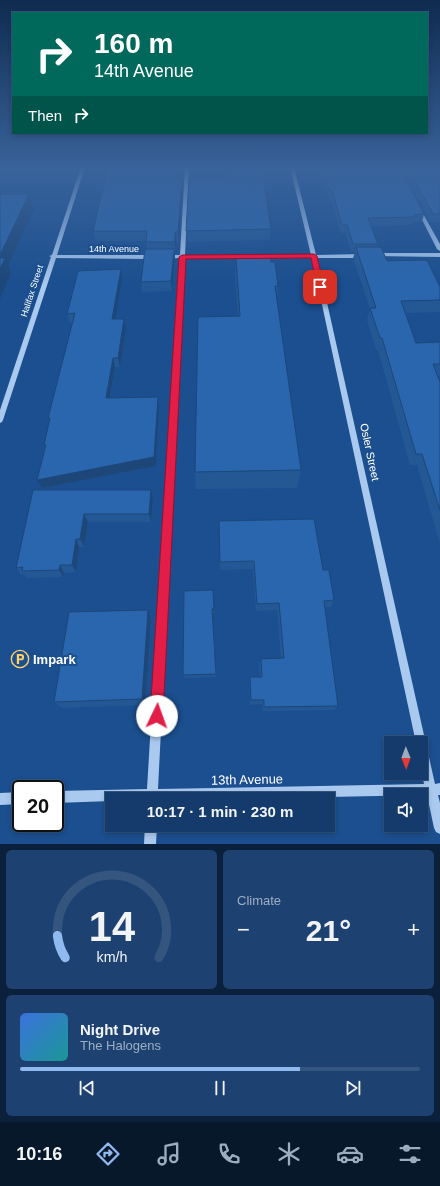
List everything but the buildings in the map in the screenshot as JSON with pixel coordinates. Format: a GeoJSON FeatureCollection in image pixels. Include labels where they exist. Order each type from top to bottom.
{"type":"FeatureCollection","features":[{"type":"Feature","properties":{"kind":"street","name":"Halifax Street"},"geometry":{"type":"LineString","coordinates":[[0,420],[69,206]]}},
{"type":"Feature","properties":{"kind":"street"},"geometry":{"type":"LineString","coordinates":[[152,792],[185,206]]}},
{"type":"Feature","properties":{"kind":"street","name":"Osler Street"},"geometry":{"type":"LineString","coordinates":[[302,206],[314,256],[419,736]]}},
{"type":"Feature","properties":{"kind":"street"},"geometry":{"type":"LineString","coordinates":[[418,206],[440,249]]}},
{"type":"Feature","properties":{"kind":"street","name":"14th Avenue"},"geometry":{"type":"LineString","coordinates":[[52,256],[182,257],[440,255]]}},
{"type":"Feature","properties":{"kind":"street","name":"Osler Street"},"geometry":{"type":"LineString","coordinates":[[428,766],[435,789],[440,828]]}},
{"type":"Feature","properties":{"kind":"street","name":"13th Avenue"},"geometry":{"type":"LineString","coordinates":[[329,792],[435,789]]}},
{"type":"Feature","properties":{"kind":"street","name":"13th Avenue"},"geometry":{"type":"LineString","coordinates":[[64,797],[105,797]]}},
{"type":"Feature","properties":{"kind":"street"},"geometry":{"type":"LineString","coordinates":[[0,799],[12,798]]}},
{"type":"Feature","properties":{"kind":"street"},"geometry":{"type":"LineString","coordinates":[[150,844],[151,832]]}},
{"type":"Feature","properties":{"kind":"place","name":"Impark"},"geometry":{"type":"Point","coordinates":[20,659]}},
{"type":"Feature","properties":{"kind":"route"},"geometry":{"type":"LineString","coordinates":[[157,716],[182,257],[314,256],[320,287]]}}]}
